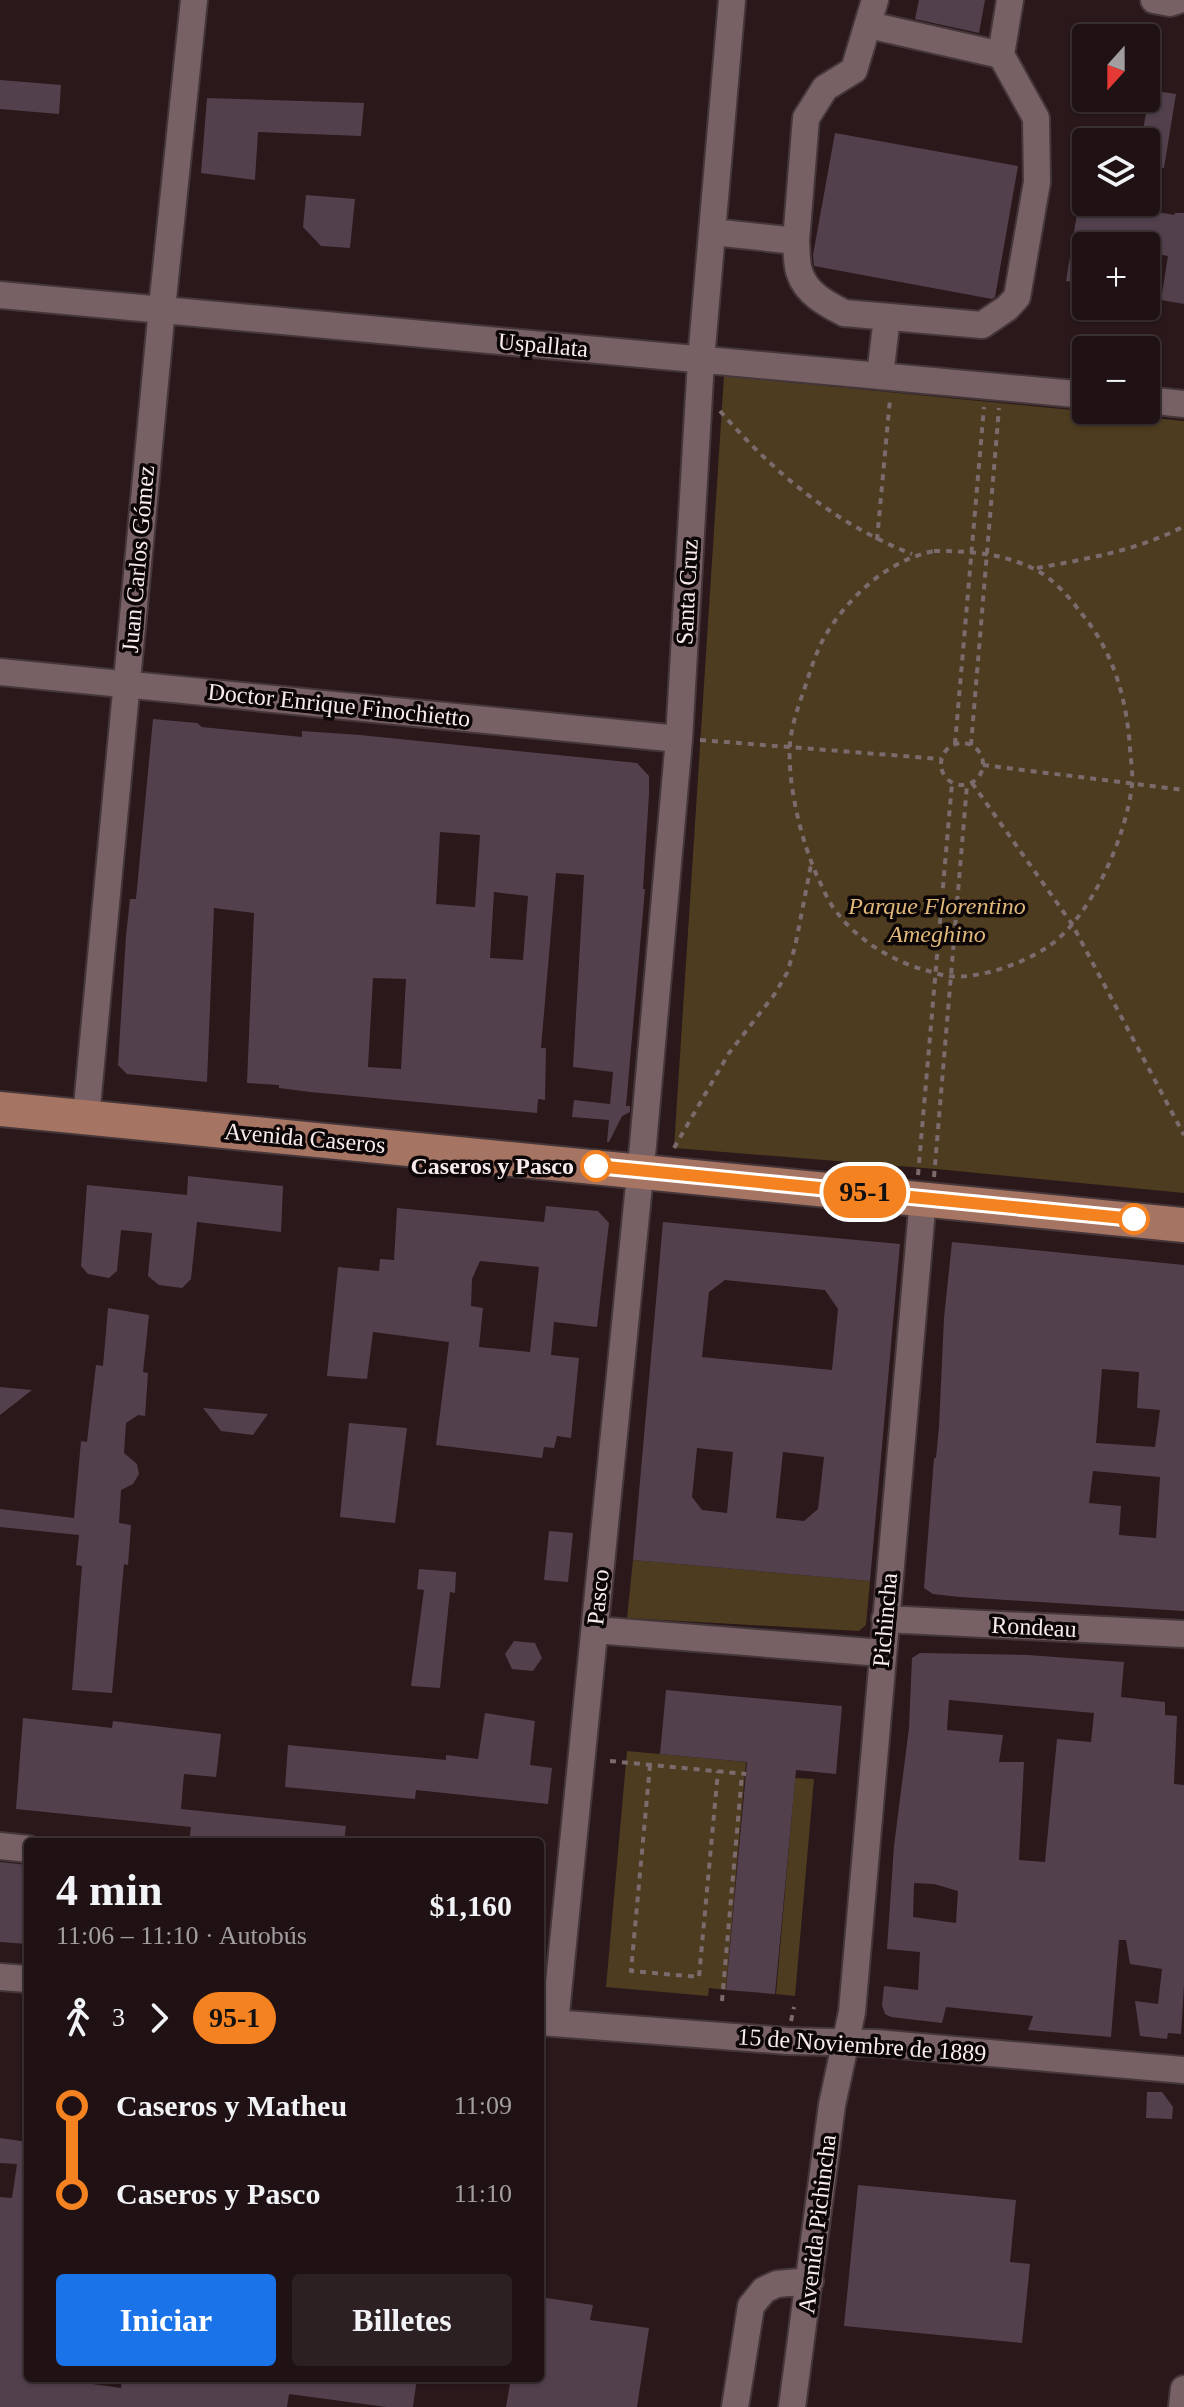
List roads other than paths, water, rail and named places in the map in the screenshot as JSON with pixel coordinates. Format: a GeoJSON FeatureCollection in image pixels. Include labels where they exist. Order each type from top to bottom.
{"type":"FeatureCollection","features":[{"type":"Feature","properties":{"kind":"main road","name":"Avenida Caseros"},"geometry":{"type":"LineString","coordinates":[[0,1109],[642,1158],[924,1198],[1184,1225]]}},
{"type":"Feature","properties":{"kind":"street","name":"Juan Carlos Gómez"},"geometry":{"type":"LineString","coordinates":[[86,1117],[194,0]]}},
{"type":"Feature","properties":{"kind":"street"},"geometry":{"type":"LineString","coordinates":[[1001,55],[872,12],[854,70],[825,88],[806,118],[796,241],[800,274],[811,292],[826,304],[844,313],[982,325],[1017,297],[1037,182],[1036,118],[1001,55],[1010,0]]}},
{"type":"Feature","properties":{"kind":"street"},"geometry":{"type":"LineString","coordinates":[[1154,0],[1170,3],[1179,0]]}},
{"type":"Feature","properties":{"kind":"street","name":"Santa Cruz"},"geometry":{"type":"LineString","coordinates":[[642,1158],[679,739],[701,360],[732,7]]}},
{"type":"Feature","properties":{"kind":"street"},"geometry":{"type":"LineString","coordinates":[[713,232],[796,241]]}},
{"type":"Feature","properties":{"kind":"street","name":"Uspallata"},"geometry":{"type":"LineString","coordinates":[[0,295],[1072,394]]}},
{"type":"Feature","properties":{"kind":"street"},"geometry":{"type":"LineString","coordinates":[[886,376],[887,317]]}},
{"type":"Feature","properties":{"kind":"street"},"geometry":{"type":"LineString","coordinates":[[1160,401],[1184,404]]}},
{"type":"Feature","properties":{"kind":"street","name":"Doctor Enrique Finochietto"},"geometry":{"type":"LineString","coordinates":[[0,672],[679,739]]}},
{"type":"Feature","properties":{"kind":"street","name":"Pasco"},"geometry":{"type":"LineString","coordinates":[[548,2022],[595,1630],[642,1158]]}},
{"type":"Feature","properties":{"kind":"street","name":"Pichincha"},"geometry":{"type":"LineString","coordinates":[[844,2042],[852,2012],[924,1198]]}},
{"type":"Feature","properties":{"kind":"street","name":"Rondeau"},"geometry":{"type":"LineString","coordinates":[[885,1619],[1184,1634]]}},
{"type":"Feature","properties":{"kind":"street"},"geometry":{"type":"LineString","coordinates":[[595,1630],[882,1653]]}},
{"type":"Feature","properties":{"kind":"street"},"geometry":{"type":"LineString","coordinates":[[0,1846],[24,1849]]}},
{"type":"Feature","properties":{"kind":"street"},"geometry":{"type":"LineString","coordinates":[[0,1977],[24,1979]]}},
{"type":"Feature","properties":{"kind":"street","name":"15 de Noviembre de 1889"},"geometry":{"type":"LineString","coordinates":[[548,2022],[1184,2070]]}},
{"type":"Feature","properties":{"kind":"street","name":"Avenida Pichincha"},"geometry":{"type":"LineString","coordinates":[[792,2407],[832,2105],[844,2042]]}},
{"type":"Feature","properties":{"kind":"street"},"geometry":{"type":"LineString","coordinates":[[735,2407],[751,2306],[764,2290],[777,2284],[810,2281]]}},
{"type":"Feature","properties":{"kind":"street"},"geometry":{"type":"LineString","coordinates":[[1182,2407],[1184,2389]]}},
{"type":"Feature","properties":{"kind":"place","name":"Caseros y Pasco"},"geometry":{"type":"Point","coordinates":[596,1166]}},
{"type":"Feature","properties":{"kind":"park label","name":"Parque Florentino Ameghino"},"geometry":{"type":"Point","coordinates":[937,920]}}]}
